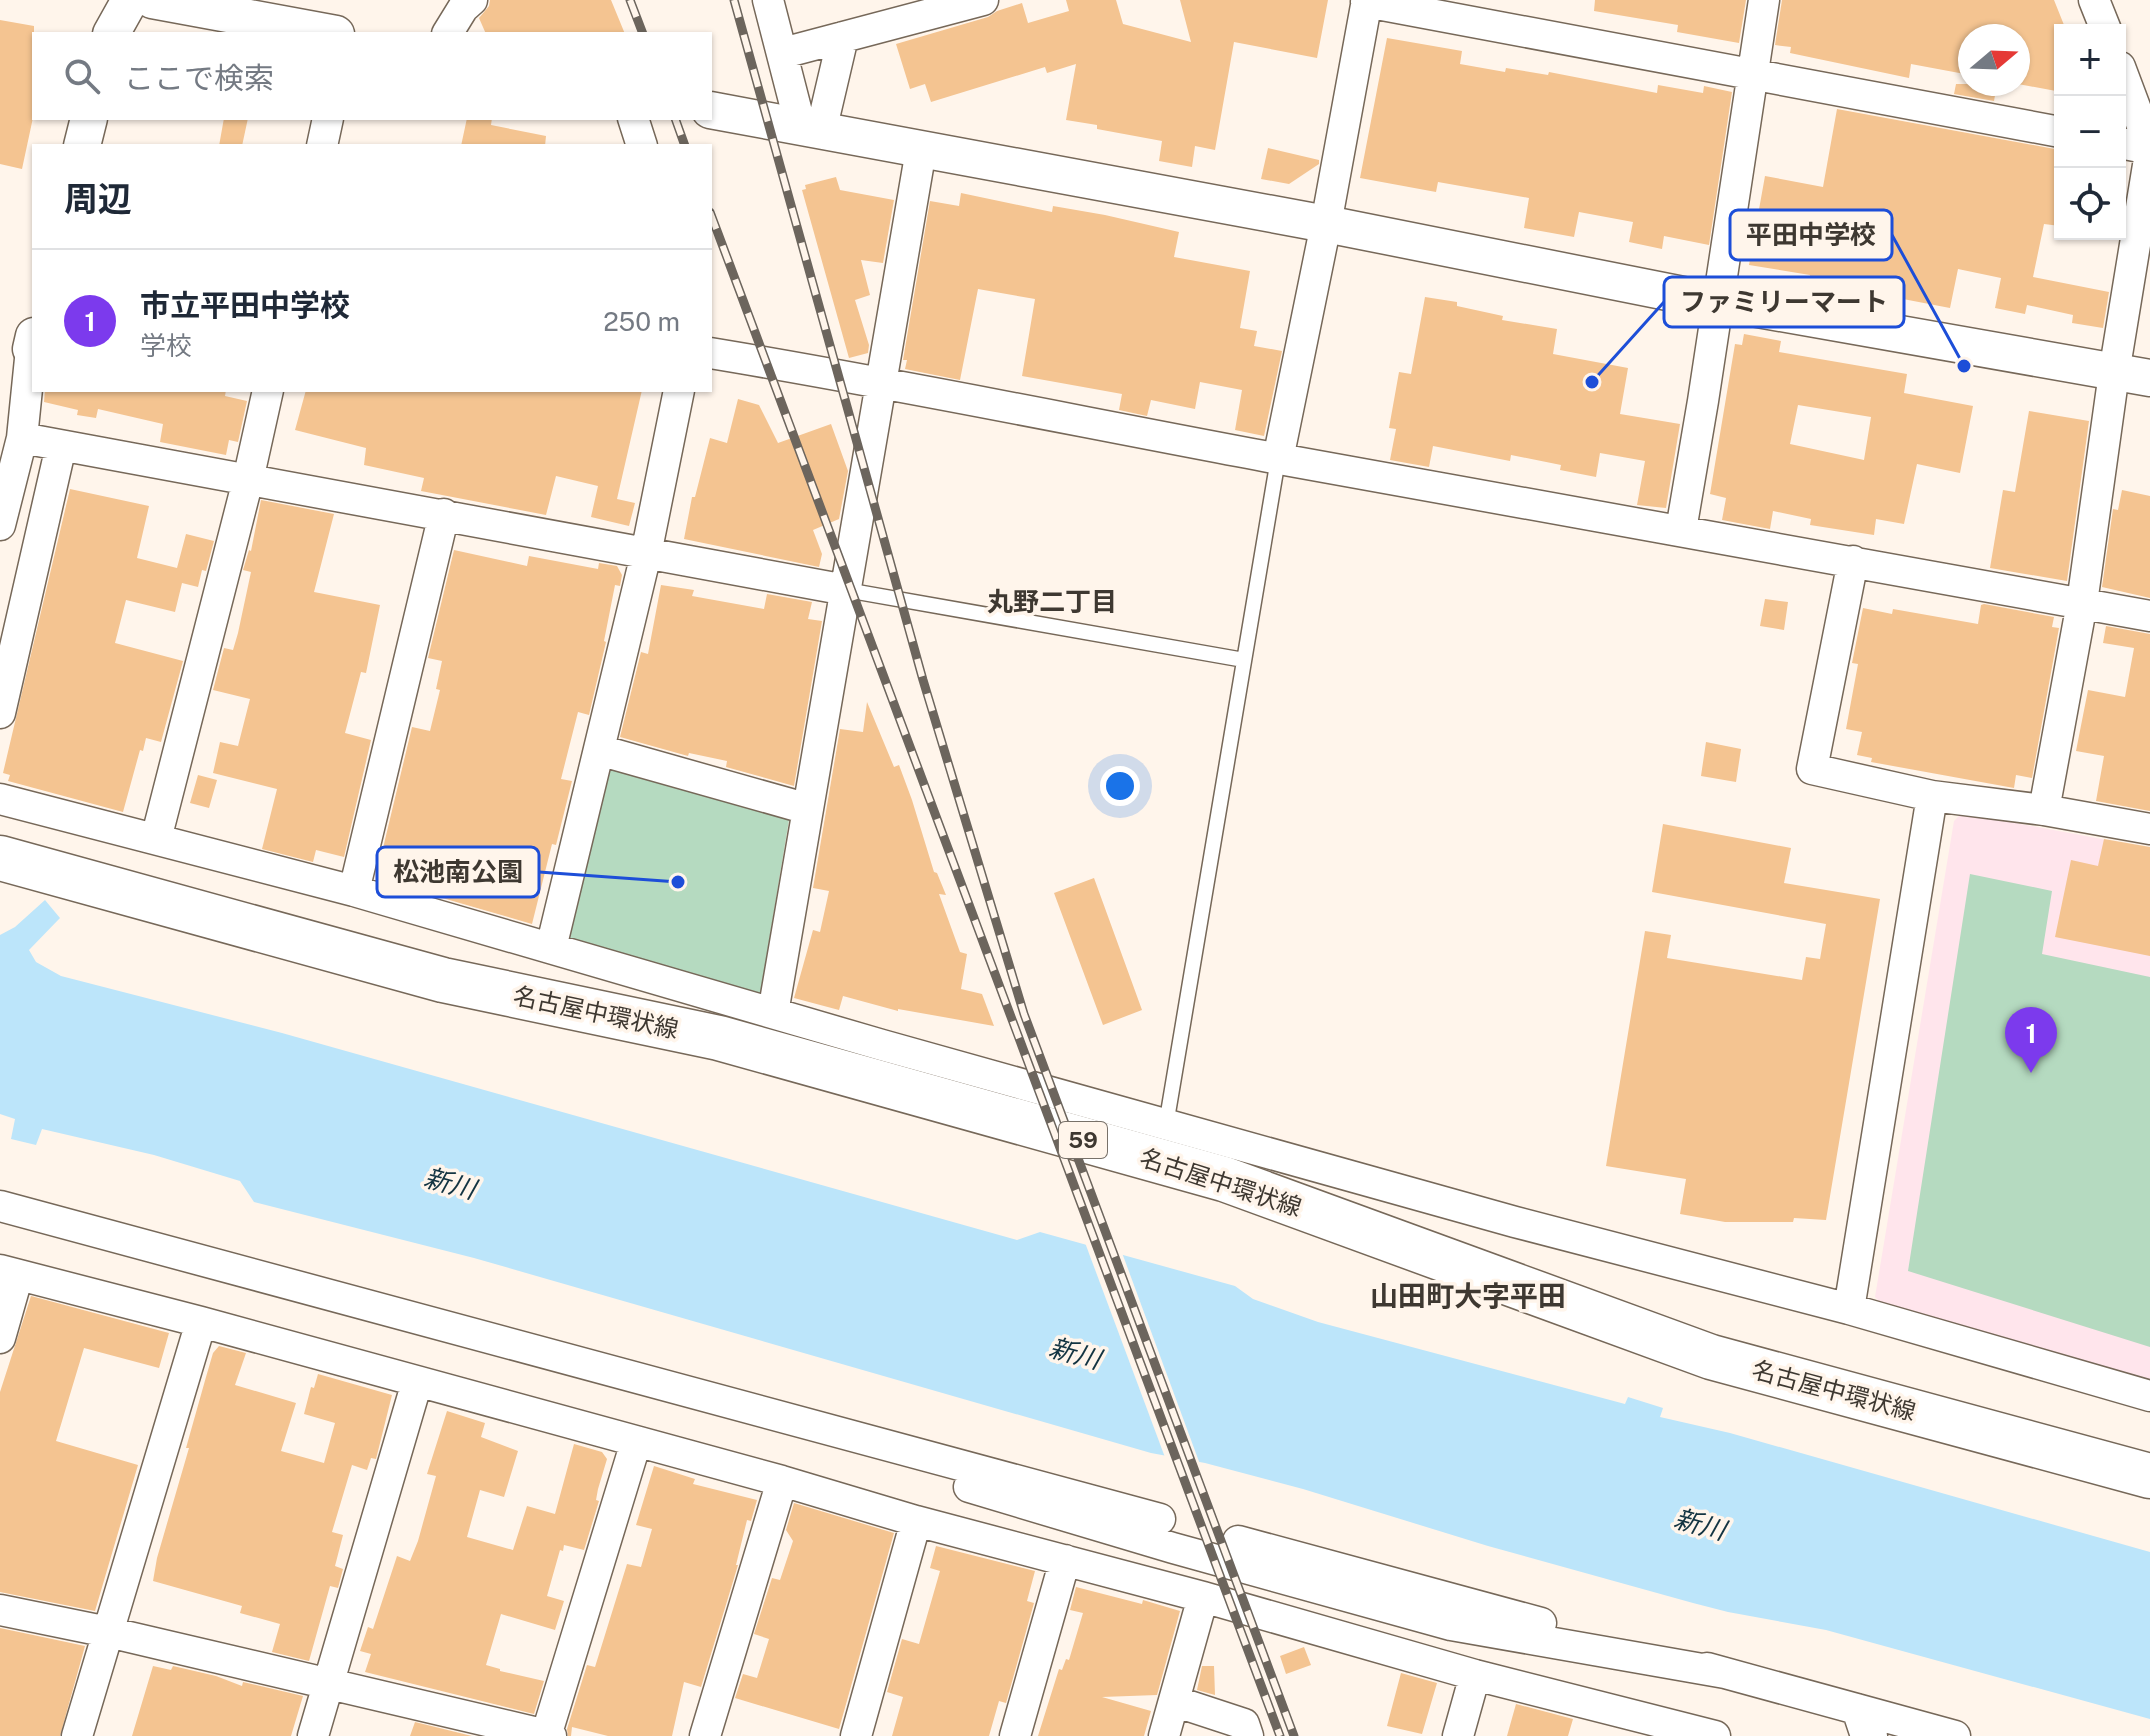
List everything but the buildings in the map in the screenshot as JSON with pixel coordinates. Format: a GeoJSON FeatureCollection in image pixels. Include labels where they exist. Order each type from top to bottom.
{"type":"FeatureCollection","features":[{"type":"Feature","properties":{"kind":"main road","name":"名古屋中環状線"},"geometry":{"type":"LineString","coordinates":[[0,858],[443,980],[719,1038],[1209,1174],[1711,1357],[2150,1476]]}},
{"type":"Feature","properties":{"kind":"street"},"geometry":{"type":"LineString","coordinates":[[112,32],[130,0]]}},
{"type":"Feature","properties":{"kind":"street"},"geometry":{"type":"LineString","coordinates":[[152,0],[325,32]]}},
{"type":"Feature","properties":{"kind":"street"},"geometry":{"type":"LineString","coordinates":[[448,32],[463,8],[472,0]]}},
{"type":"Feature","properties":{"kind":"street"},"geometry":{"type":"LineString","coordinates":[[768,0],[783,53],[811,130]]}},
{"type":"Feature","properties":{"kind":"street"},"geometry":{"type":"LineString","coordinates":[[783,53],[983,0]]}},
{"type":"Feature","properties":{"kind":"street"},"geometry":{"type":"LineString","coordinates":[[1681,530],[1764,0]]}},
{"type":"Feature","properties":{"kind":"street"},"geometry":{"type":"LineString","coordinates":[[2094,0],[2104,24]]}},
{"type":"Feature","properties":{"kind":"street"},"geometry":{"type":"LineString","coordinates":[[1278,459],[1326,224],[1366,1],[2054,131]]}},
{"type":"Feature","properties":{"kind":"street"},"geometry":{"type":"LineString","coordinates":[[811,130],[843,37]]}},
{"type":"Feature","properties":{"kind":"street"},"geometry":{"type":"LineString","coordinates":[[2044,810],[2082,603],[2114,373],[2150,150],[2126,84]]}},
{"type":"Feature","properties":{"kind":"street"},"geometry":{"type":"LineString","coordinates":[[712,110],[1326,224],[1718,302],[2150,378]]}},
{"type":"Feature","properties":{"kind":"street"},"geometry":{"type":"LineString","coordinates":[[82,144],[88,120]]}},
{"type":"Feature","properties":{"kind":"street"},"geometry":{"type":"LineString","coordinates":[[322,144],[328,120]]}},
{"type":"Feature","properties":{"kind":"street"},"geometry":{"type":"LineString","coordinates":[[634,120],[641,144]]}},
{"type":"Feature","properties":{"kind":"street"},"geometry":{"type":"LineString","coordinates":[[2126,144],[2150,150]]}},
{"type":"Feature","properties":{"kind":"street"},"geometry":{"type":"LineString","coordinates":[[773,1013],[921,150]]}},
{"type":"Feature","properties":{"kind":"street"},"geometry":{"type":"LineString","coordinates":[[0,525],[8,442],[32,343]]}},
{"type":"Feature","properties":{"kind":"street"},"geometry":{"type":"LineString","coordinates":[[712,353],[2150,616]]}},
{"type":"Feature","properties":{"kind":"street"},"geometry":{"type":"LineString","coordinates":[[156,839],[268,392]]}},
{"type":"Feature","properties":{"kind":"street"},"geometry":{"type":"LineString","coordinates":[[551,948],[646,554],[679,392]]}},
{"type":"Feature","properties":{"kind":"street"},"geometry":{"type":"LineString","coordinates":[[8,442],[61,446],[846,590]]}},
{"type":"Feature","properties":{"kind":"street"},"geometry":{"type":"LineString","coordinates":[[0,713],[61,446]]}},
{"type":"Feature","properties":{"kind":"street"},"geometry":{"type":"LineString","coordinates":[[354,891],[444,514]]}},
{"type":"Feature","properties":{"kind":"street"},"geometry":{"type":"LineString","coordinates":[[1853,561],[1812,769],[1932,796],[2044,810],[2150,829]]}},
{"type":"Feature","properties":{"kind":"street"},"geometry":{"type":"LineString","coordinates":[[599,750],[808,809]]}},
{"type":"Feature","properties":{"kind":"street"},"geometry":{"type":"LineString","coordinates":[[1849,1309],[1932,796]]}},
{"type":"Feature","properties":{"kind":"street"},"geometry":{"type":"LineString","coordinates":[[0,799],[354,891],[1166,1125],[1515,1222],[1849,1309],[2150,1396]]}},
{"type":"Feature","properties":{"kind":"street"},"geometry":{"type":"LineString","coordinates":[[0,1206],[1160,1519]]}},
{"type":"Feature","properties":{"kind":"street"},"geometry":{"type":"LineString","coordinates":[[0,1338],[9,1272],[782,1481],[1675,1731],[1715,1736]]}},
{"type":"Feature","properties":{"kind":"street"},"geometry":{"type":"LineString","coordinates":[[77,1736],[201,1322]]}},
{"type":"Feature","properties":{"kind":"street"},"geometry":{"type":"LineString","coordinates":[[313,1736],[417,1382]]}},
{"type":"Feature","properties":{"kind":"street"},"geometry":{"type":"LineString","coordinates":[[679,1389],[984,1492],[1451,1625],[1725,1673]]}},
{"type":"Feature","properties":{"kind":"street"},"geometry":{"type":"LineString","coordinates":[[0,1610],[108,1632],[548,1736],[636,1442]]}},
{"type":"Feature","properties":{"kind":"street"},"geometry":{"type":"LineString","coordinates":[[705,1736],[782,1481]]}},
{"type":"Feature","properties":{"kind":"street"},"geometry":{"type":"LineString","coordinates":[[856,1736],[916,1521]]}},
{"type":"Feature","properties":{"kind":"street"},"geometry":{"type":"LineString","coordinates":[[1238,1541],[1955,1736]]}},
{"type":"Feature","properties":{"kind":"street"},"geometry":{"type":"LineString","coordinates":[[1015,1736],[1065,1560]]}},
{"type":"Feature","properties":{"kind":"street"},"geometry":{"type":"LineString","coordinates":[[1164,1736],[1203,1597]]}},
{"type":"Feature","properties":{"kind":"street"},"geometry":{"type":"LineString","coordinates":[[1458,1736],[1475,1675]]}},
{"type":"Feature","properties":{"kind":"street"},"geometry":{"type":"LineString","coordinates":[[1174,1701],[1244,1724],[1248,1736]]}},
{"type":"Feature","properties":{"kind":"street"},"geometry":{"type":"LineString","coordinates":[[1857,1709],[1865,1733],[1872,1736]]}},
{"type":"Feature","properties":{"kind":"lane"},"geometry":{"type":"LineString","coordinates":[[1166,1125],[1278,459]]}},
{"type":"Feature","properties":{"kind":"lane"},"geometry":{"type":"LineString","coordinates":[[846,590],[1244,660]]}},
{"type":"Feature","properties":{"kind":"shaded area"},"geometry":{"type":"Polygon","coordinates":[[[1962,813],[2150,848],[2150,1380],[1885,1307],[1875,1297],[1954,821],[1962,813]]]}},
{"type":"Feature","properties":{"kind":"green space"},"geometry":{"type":"Polygon","coordinates":[[[606,765],[789,820],[760,995],[562,945],[606,765]]]}},
{"type":"Feature","properties":{"kind":"green space"},"geometry":{"type":"Polygon","coordinates":[[[1970,874],[2052,891],[2042,954],[2150,977],[2150,1347],[1908,1271],[1970,874]]]}},
{"type":"Feature","properties":{"kind":"water","name":"新川"},"geometry":{"type":"Polygon","coordinates":[[[45,900],[60,918],[29,950],[36,962],[61,976],[282,1033],[1017,1240],[1040,1232],[1235,1286],[1253,1299],[1318,1322],[1625,1404],[1628,1397],[1663,1408],[1660,1417],[1730,1433],[2150,1552],[2150,1719],[1826,1630],[1693,1603],[1488,1546],[1303,1489],[1205,1463],[1151,1453],[474,1258],[254,1202],[240,1181],[154,1155],[42,1129],[36,1145],[11,1139],[15,1119],[0,1114],[0,935],[15,927],[45,900]]]}},
{"type":"Feature","properties":{"kind":"pier"},"geometry":{"type":"Polygon","coordinates":[[[1084,1240],[1121,1250],[1201,1467],[1166,1460],[1084,1240]]]}},
{"type":"Feature","properties":{"kind":"railway"},"geometry":{"type":"LineString","coordinates":[[630,0],[642,32]]}},
{"type":"Feature","properties":{"kind":"railway"},"geometry":{"type":"LineString","coordinates":[[734,0],[923,680],[1024,1014],[1294,1736]]}},
{"type":"Feature","properties":{"kind":"railway"},"geometry":{"type":"LineString","coordinates":[[676,120],[684,144]]}},
{"type":"Feature","properties":{"kind":"railway"},"geometry":{"type":"LineString","coordinates":[[712,217],[1280,1736]]}},
{"type":"Feature","properties":{"kind":"place","name":"平田中学校"},"geometry":{"type":"Point","coordinates":[1964,366]}},
{"type":"Feature","properties":{"kind":"place","name":"ファミリーマート"},"geometry":{"type":"Point","coordinates":[1592,382]}},
{"type":"Feature","properties":{"kind":"place","name":"松池南公園"},"geometry":{"type":"Point","coordinates":[678,882]}},
{"type":"Feature","properties":{"kind":"place","name":"市立平田中学校"},"geometry":{"type":"Point","coordinates":[2031,1073]}},
{"type":"Feature","properties":{"kind":"district","name":"丸野二丁目"},"geometry":{"type":"Point","coordinates":[1052,601]}},
{"type":"Feature","properties":{"kind":"district","name":"山田町大字平田"},"geometry":{"type":"Point","coordinates":[1468,1295]}}]}
